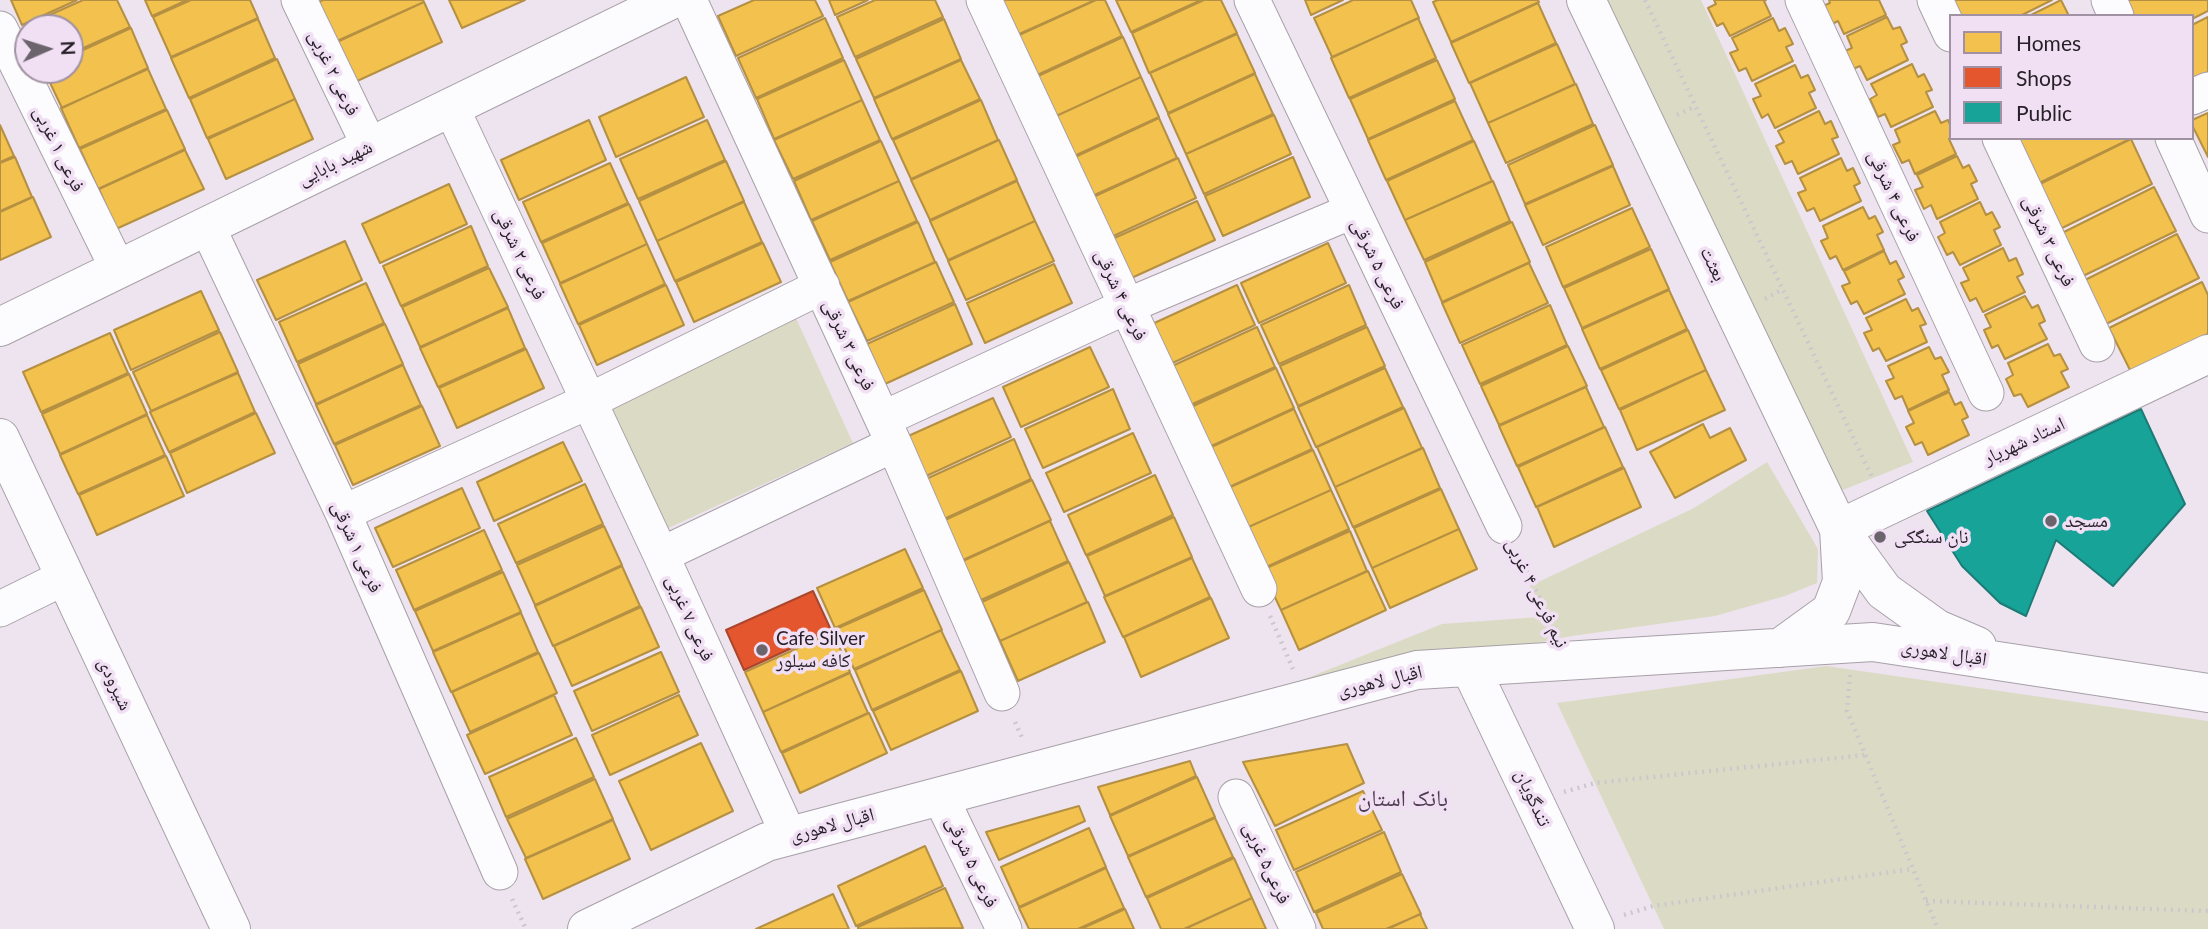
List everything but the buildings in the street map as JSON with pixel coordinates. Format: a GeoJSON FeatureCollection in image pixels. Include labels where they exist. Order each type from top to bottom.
{"type":"FeatureCollection","features":[{"type":"Feature","properties":{"kind":"street","name":"فرعی ۲ غربی"},"geometry":{"type":"LineString","coordinates":[[299,0],[370,147]]}},
{"type":"Feature","properties":{"kind":"street","name":"شهید بابایی"},"geometry":{"type":"LineString","coordinates":[[0,327],[451,107],[623,10],[671,0]]}},
{"type":"Feature","properties":{"kind":"street","name":"فرعی ۳ شرقی"},"geometry":{"type":"LineString","coordinates":[[689,0],[889,431],[1002,692]]}},
{"type":"Feature","properties":{"kind":"street","name":"فرعی ۴ شرقی"},"geometry":{"type":"LineString","coordinates":[[984,0],[1259,589]]}},
{"type":"Feature","properties":{"kind":"street","name":"فرعی ۵ شرقی"},"geometry":{"type":"LineString","coordinates":[[1252,0],[1504,526]]}},
{"type":"Feature","properties":{"kind":"street","name":"بعثت"},"geometry":{"type":"LineString","coordinates":[[1586,0],[1839,528]]}},
{"type":"Feature","properties":{"kind":"street","name":"فرعی ۴ شرقی"},"geometry":{"type":"LineString","coordinates":[[1803,0],[1986,393]]}},
{"type":"Feature","properties":{"kind":"street"},"geometry":{"type":"LineString","coordinates":[[1935,0],[1949,30]]}},
{"type":"Feature","properties":{"kind":"street","name":"فرعی ۱ غربی"},"geometry":{"type":"LineString","coordinates":[[0,29],[118,269]]}},
{"type":"Feature","properties":{"kind":"street","name":"فرعی ۲ شرقی"},"geometry":{"type":"LineString","coordinates":[[451,107],[589,401]]}},
{"type":"Feature","properties":{"kind":"street","name":"فرعی ۳ شرقی"},"geometry":{"type":"LineString","coordinates":[[2001,140],[2097,344]]}},
{"type":"Feature","properties":{"kind":"street"},"geometry":{"type":"LineString","coordinates":[[2173,140],[2208,215]]}},
{"type":"Feature","properties":{"kind":"street"},"geometry":{"type":"LineString","coordinates":[[661,555],[1127,306],[1352,211]]}},
{"type":"Feature","properties":{"kind":"street","name":"فرعی ۱ شرقی"},"geometry":{"type":"LineString","coordinates":[[207,226],[343,513],[500,872]]}},
{"type":"Feature","properties":{"kind":"street"},"geometry":{"type":"LineString","coordinates":[[343,513],[589,401],[822,286]]}},
{"type":"Feature","properties":{"kind":"street","name":"استاد شهریار"},"geometry":{"type":"LineString","coordinates":[[1839,528],[2208,354]]}},
{"type":"Feature","properties":{"kind":"street","name":"فرعی ۷ غربی"},"geometry":{"type":"LineString","coordinates":[[589,401],[789,836]]}},
{"type":"Feature","properties":{"kind":"street","name":"شیرودی"},"geometry":{"type":"LineString","coordinates":[[0,438],[231,929]]}},
{"type":"Feature","properties":{"kind":"street"},"geometry":{"type":"LineString","coordinates":[[1780,648],[1830,611],[1842,582],[1839,528]]}},
{"type":"Feature","properties":{"kind":"street"},"geometry":{"type":"LineString","coordinates":[[1839,528],[1884,591],[1937,629],[2019,664]]}},
{"type":"Feature","properties":{"kind":"street"},"geometry":{"type":"LineString","coordinates":[[0,609],[65,577]]}},
{"type":"Feature","properties":{"kind":"street","name":"اقبال لاهوری"},"geometry":{"type":"LineString","coordinates":[[587,929],[767,842],[1417,670],[1873,642],[2208,693]]}},
{"type":"Feature","properties":{"kind":"street","name":"تندگویان"},"geometry":{"type":"LineString","coordinates":[[1470,667],[1534,800],[1607,923]]}},
{"type":"Feature","properties":{"kind":"street","name":"فرعی ۵ شرقی"},"geometry":{"type":"LineString","coordinates":[[940,796],[1004,929]]}},
{"type":"Feature","properties":{"kind":"street","name":"فرعی۵ غربی"},"geometry":{"type":"LineString","coordinates":[[1236,797],[1298,929]]}},
{"type":"Feature","properties":{"kind":"path"},"geometry":{"type":"LineString","coordinates":[[1645,0],[1872,478]]}},
{"type":"Feature","properties":{"kind":"path","name":"نیم فرعی ۴ غربی"},"geometry":{"type":"LineString","coordinates":[[1504,526],[1570,661]]}},
{"type":"Feature","properties":{"kind":"path"},"geometry":{"type":"LineString","coordinates":[[1259,589],[1306,699]]}},
{"type":"Feature","properties":{"kind":"path"},"geometry":{"type":"LineString","coordinates":[[1850,670],[1847,711],[1938,929]]}},
{"type":"Feature","properties":{"kind":"path"},"geometry":{"type":"LineString","coordinates":[[1002,692],[1037,770]]}},
{"type":"Feature","properties":{"kind":"path"},"geometry":{"type":"LineString","coordinates":[[1534,800],[1595,783],[1865,755]]}},
{"type":"Feature","properties":{"kind":"path"},"geometry":{"type":"LineString","coordinates":[[1607,923],[1630,912],[1653,906],[1913,869]]}},
{"type":"Feature","properties":{"kind":"path"},"geometry":{"type":"LineString","coordinates":[[1926,901],[2208,911]]}},
{"type":"Feature","properties":{"kind":"green space"},"geometry":{"type":"Polygon","coordinates":[[[1601,0],[1701,0],[1913,462],[1838,492],[1601,0]]]}},
{"type":"Feature","properties":{"kind":"green space"},"geometry":{"type":"Polygon","coordinates":[[[795,316],[853,443],[662,531],[604,405],[795,316]]]}},
{"type":"Feature","properties":{"kind":"green space"},"geometry":{"type":"Polygon","coordinates":[[[1767,462],[1818,549],[1817,583],[1785,596],[1715,616],[1572,636],[1469,656],[1380,665],[1300,681],[1442,624],[1540,617],[1530,586],[1694,508],[1767,462]]]}},
{"type":"Feature","properties":{"kind":"green space"},"geometry":{"type":"Polygon","coordinates":[[[1826,666],[2208,721],[2208,929],[1664,929],[1557,703],[1826,666]]]}},
{"type":"Feature","properties":{"kind":"place","name":"مسجد"},"geometry":{"type":"Point","coordinates":[2051,521]}},
{"type":"Feature","properties":{"kind":"place","name":"نان سنگکی"},"geometry":{"type":"Point","coordinates":[1880,537]}},
{"type":"Feature","properties":{"kind":"place","name":"Cafe Silver کافه سیلور"},"geometry":{"type":"Point","coordinates":[762,650]}},
{"type":"Feature","properties":{"kind":"district","name":"بانک استان"},"geometry":{"type":"Point","coordinates":[1403,799]}}]}
